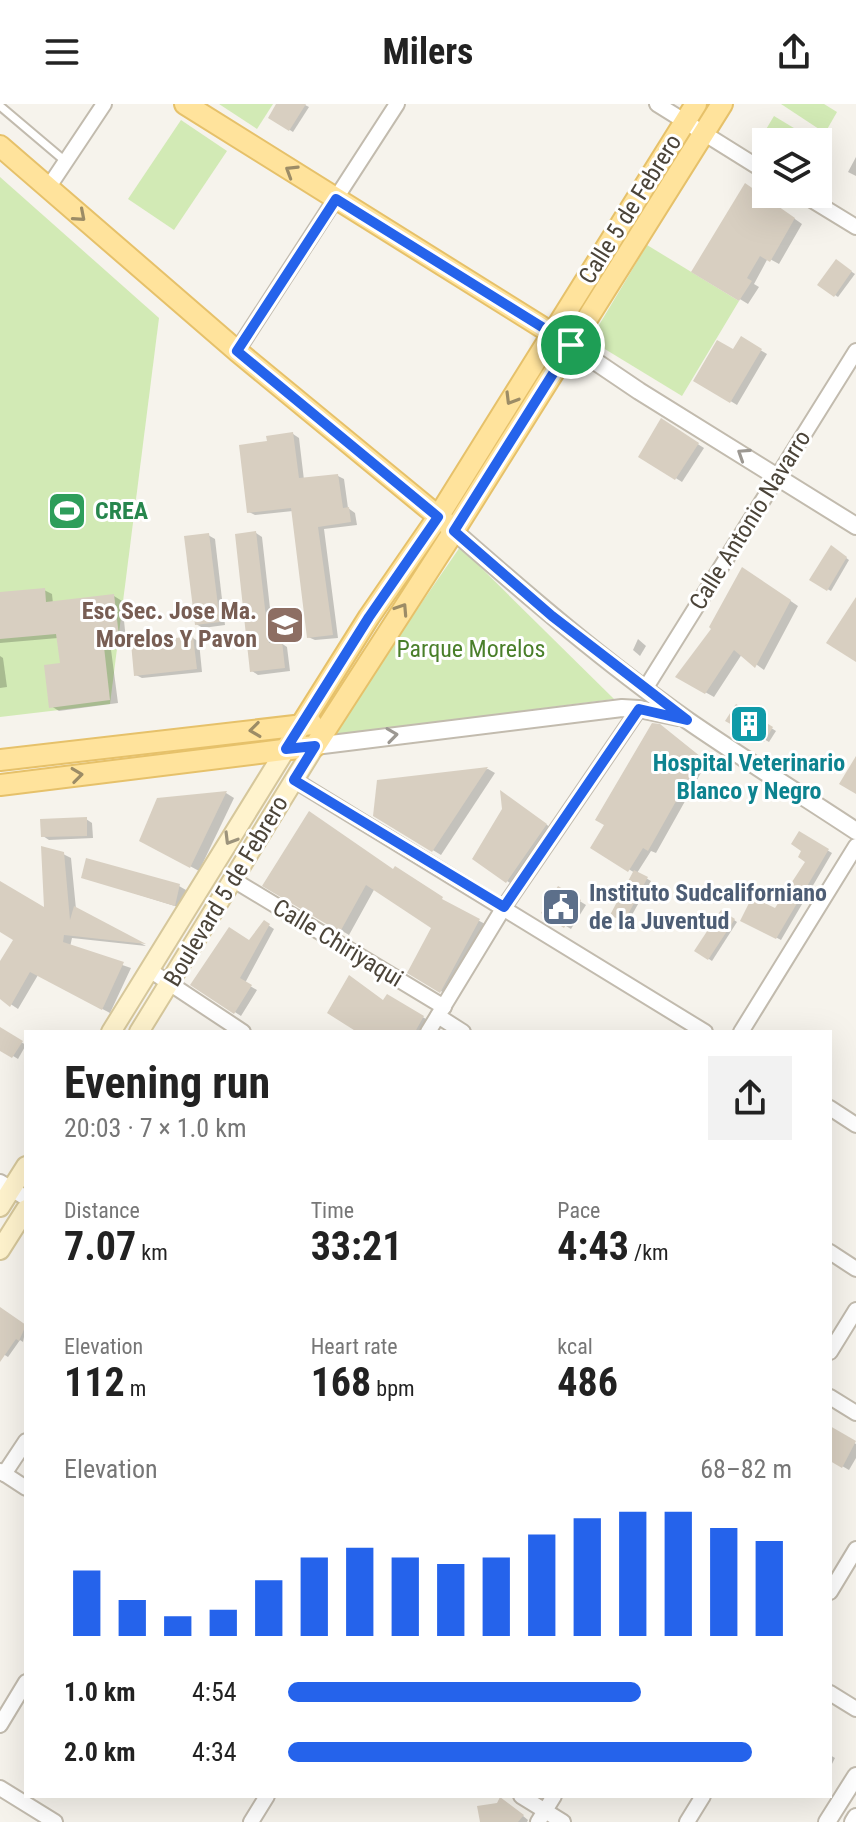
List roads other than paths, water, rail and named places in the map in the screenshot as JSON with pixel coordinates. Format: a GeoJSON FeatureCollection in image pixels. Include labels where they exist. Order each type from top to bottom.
{"type":"FeatureCollection","features":[{"type":"Feature","properties":{"kind":"main road"},"geometry":{"type":"LineString","coordinates":[[185,104],[571,345]]}},
{"type":"Feature","properties":{"kind":"main road","name":"Calle 5 de Febrero"},"geometry":{"type":"LineString","coordinates":[[571,345],[722,104]]}},
{"type":"Feature","properties":{"kind":"main road","name":"Calle 5 de Febrero"},"geometry":{"type":"LineString","coordinates":[[446,524],[551,333],[630,213],[690,113]]}},
{"type":"Feature","properties":{"kind":"main road"},"geometry":{"type":"LineString","coordinates":[[0,146],[237,351],[446,524]]}},
{"type":"Feature","properties":{"kind":"main road","name":"Boulevard 5 de Febrero"},"geometry":{"type":"LineString","coordinates":[[112,1030],[369,617],[446,524],[571,345]]}},
{"type":"Feature","properties":{"kind":"main road","name":"Boulevard 5 de Febrero"},"geometry":{"type":"LineString","coordinates":[[140,1030],[332,721],[446,524]]}},
{"type":"Feature","properties":{"kind":"main road"},"geometry":{"type":"LineString","coordinates":[[0,760],[332,721]]}},
{"type":"Feature","properties":{"kind":"main road"},"geometry":{"type":"LineString","coordinates":[[0,785],[315,746]]}},
{"type":"Feature","properties":{"kind":"main road"},"geometry":{"type":"LineString","coordinates":[[0,1207],[24,1169]]}},
{"type":"Feature","properties":{"kind":"main road"},"geometry":{"type":"LineString","coordinates":[[0,1250],[24,1212]]}},
{"type":"Feature","properties":{"kind":"street"},"geometry":{"type":"LineString","coordinates":[[48,188],[104,104]]}},
{"type":"Feature","properties":{"kind":"street"},"geometry":{"type":"LineString","coordinates":[[237,351],[397,104]]}},
{"type":"Feature","properties":{"kind":"street"},"geometry":{"type":"LineString","coordinates":[[657,104],[690,113],[704,133],[752,163]]}},
{"type":"Feature","properties":{"kind":"street"},"geometry":{"type":"LineString","coordinates":[[825,208],[856,227]]}},
{"type":"Feature","properties":{"kind":"street"},"geometry":{"type":"LineString","coordinates":[[571,345],[856,526]]}},
{"type":"Feature","properties":{"kind":"street","name":"Calle Antonio Navarro"},"geometry":{"type":"LineString","coordinates":[[645,689],[856,351]]}},
{"type":"Feature","properties":{"kind":"street"},"geometry":{"type":"LineString","coordinates":[[446,524],[552,616],[645,689],[856,831]]}},
{"type":"Feature","properties":{"kind":"street"},"geometry":{"type":"LineString","coordinates":[[315,746],[443,728],[639,709],[687,720]]}},
{"type":"Feature","properties":{"kind":"street"},"geometry":{"type":"LineString","coordinates":[[429,1030],[504,907],[639,709]]}},
{"type":"Feature","properties":{"kind":"street"},"geometry":{"type":"LineString","coordinates":[[294,780],[702,1030]]}},
{"type":"Feature","properties":{"kind":"street"},"geometry":{"type":"LineString","coordinates":[[742,1030],[856,846]]}},
{"type":"Feature","properties":{"kind":"street","name":"Calle Chiriyaqui"},"geometry":{"type":"LineString","coordinates":[[232,879],[441,1012],[461,1030]]}},
{"type":"Feature","properties":{"kind":"street"},"geometry":{"type":"LineString","coordinates":[[151,971],[240,1030]]}},
{"type":"Feature","properties":{"kind":"street"},"geometry":{"type":"LineString","coordinates":[[832,1109],[856,1125]]}},
{"type":"Feature","properties":{"kind":"street"},"geometry":{"type":"LineString","coordinates":[[832,1253],[856,1269]]}},
{"type":"Feature","properties":{"kind":"street"},"geometry":{"type":"LineString","coordinates":[[832,1349],[856,1310]]}},
{"type":"Feature","properties":{"kind":"street"},"geometry":{"type":"LineString","coordinates":[[832,1398],[856,1413]]}},
{"type":"Feature","properties":{"kind":"street"},"geometry":{"type":"LineString","coordinates":[[24,1444],[2,1473],[24,1487]]}},
{"type":"Feature","properties":{"kind":"street"},"geometry":{"type":"LineString","coordinates":[[832,1589],[856,1549]]}},
{"type":"Feature","properties":{"kind":"street"},"geometry":{"type":"LineString","coordinates":[[0,1725],[24,1685]]}},
{"type":"Feature","properties":{"kind":"street"},"geometry":{"type":"LineString","coordinates":[[832,1694],[856,1709]]}},
{"type":"Feature","properties":{"kind":"street"},"geometry":{"type":"LineString","coordinates":[[827,1822],[856,1776]]}},
{"type":"Feature","properties":{"kind":"street"},"geometry":{"type":"LineString","coordinates":[[0,1788],[55,1822]]}},
{"type":"Feature","properties":{"kind":"street"},"geometry":{"type":"LineString","coordinates":[[251,1822],[266,1798]]}},
{"type":"Feature","properties":{"kind":"street"},"geometry":{"type":"LineString","coordinates":[[523,1798],[542,1816],[563,1822]]}},
{"type":"Feature","properties":{"kind":"street"},"geometry":{"type":"LineString","coordinates":[[542,1816],[553,1798]]}},
{"type":"Feature","properties":{"kind":"street"},"geometry":{"type":"LineString","coordinates":[[687,1822],[702,1798]]}},
{"type":"Feature","properties":{"kind":"lane"},"geometry":{"type":"LineString","coordinates":[[0,106],[66,162]]}},
{"type":"Feature","properties":{"kind":"place","name":"CREA"},"geometry":{"type":"Point","coordinates":[67,511]}},
{"type":"Feature","properties":{"kind":"place","name":"Esc Sec. Jose Ma. Morelos Y Pavon"},"geometry":{"type":"Point","coordinates":[285,625]}},
{"type":"Feature","properties":{"kind":"place","name":"Hospital Veterinario Blanco y Negro"},"geometry":{"type":"Point","coordinates":[749,724]}},
{"type":"Feature","properties":{"kind":"place","name":"Instituto Sudcaliforniano de la Juventud"},"geometry":{"type":"Point","coordinates":[561,907]}},
{"type":"Feature","properties":{"kind":"park label","name":"Parque Morelos"},"geometry":{"type":"Point","coordinates":[471,649]}}]}
